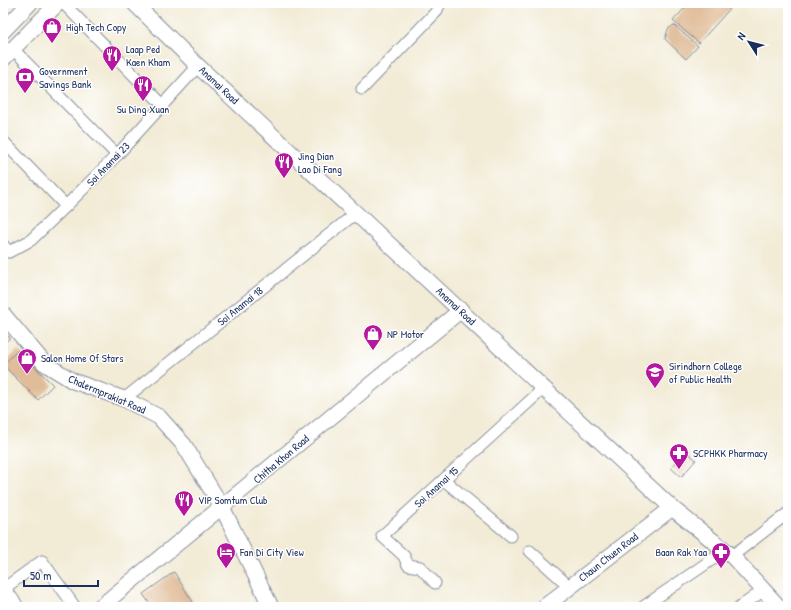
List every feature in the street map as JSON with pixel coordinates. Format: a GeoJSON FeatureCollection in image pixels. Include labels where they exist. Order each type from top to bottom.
{"type":"FeatureCollection","features":[{"type":"Feature","properties":{"kind":"street"},"geometry":{"type":"LineString","coordinates":[[3,31],[30,3]]}},
{"type":"Feature","properties":{"kind":"street"},"geometry":{"type":"LineString","coordinates":[[58,3],[8,54],[117,155]]}},
{"type":"Feature","properties":{"kind":"street"},"geometry":{"type":"LineString","coordinates":[[62,3],[163,105]]}},
{"type":"Feature","properties":{"kind":"street","name":"Anamai Road"},"geometry":{"type":"LineString","coordinates":[[134,3],[198,66],[672,508],[729,553],[780,607]]}},
{"type":"Feature","properties":{"kind":"street"},"geometry":{"type":"LineString","coordinates":[[362,89],[436,12],[440,3]]}},
{"type":"Feature","properties":{"kind":"street","name":"Soi Anamai 23"},"geometry":{"type":"LineString","coordinates":[[6,249],[32,240],[117,155],[198,66]]}},
{"type":"Feature","properties":{"kind":"street"},"geometry":{"type":"LineString","coordinates":[[3,141],[66,206]]}},
{"type":"Feature","properties":{"kind":"street","name":"Soi Anamai 18"},"geometry":{"type":"LineString","coordinates":[[124,399],[356,213]]}},
{"type":"Feature","properties":{"kind":"street","name":"Chitha Khon Road"},"geometry":{"type":"LineString","coordinates":[[100,607],[461,310]]}},
{"type":"Feature","properties":{"kind":"street","name":"Chalermprakiat Road"},"geometry":{"type":"LineString","coordinates":[[3,314],[44,363],[73,381],[124,399],[159,417],[184,445],[222,507],[271,607]]}},
{"type":"Feature","properties":{"kind":"street","name":"Soi Anamai 15"},"geometry":{"type":"LineString","coordinates":[[435,583],[420,567],[408,565],[404,556],[382,536],[544,388]]}},
{"type":"Feature","properties":{"kind":"street"},"geometry":{"type":"LineString","coordinates":[[444,480],[511,536]]}},
{"type":"Feature","properties":{"kind":"street","name":"Chaun Chuen Road"},"geometry":{"type":"LineString","coordinates":[[544,607],[672,508]]}},
{"type":"Feature","properties":{"kind":"street"},"geometry":{"type":"LineString","coordinates":[[644,607],[729,553],[788,513]]}},
{"type":"Feature","properties":{"kind":"street"},"geometry":{"type":"LineString","coordinates":[[530,551],[570,587]]}},
{"type":"Feature","properties":{"kind":"street"},"geometry":{"type":"LineString","coordinates":[[16,607],[3,589],[42,561],[75,607]]}},
{"type":"Feature","properties":{"kind":"street"},"geometry":{"type":"LineString","coordinates":[[740,607],[764,590]]}},
{"type":"Feature","properties":{"kind":"building"},"geometry":{"type":"Polygon","coordinates":[[[689,3],[735,3],[699,43],[673,21],[689,3]]]}},
{"type":"Feature","properties":{"kind":"building"},"geometry":{"type":"Polygon","coordinates":[[[674,25],[698,46],[686,59],[665,39],[668,29],[674,25]]]}},
{"type":"Feature","properties":{"kind":"building"},"geometry":{"type":"Polygon","coordinates":[[[3,331],[10,338],[3,344],[3,331]]]}},
{"type":"Feature","properties":{"kind":"building"},"geometry":{"type":"Polygon","coordinates":[[[18,350],[53,385],[38,400],[3,365],[18,350]]]}},
{"type":"Feature","properties":{"kind":"building"},"geometry":{"type":"Polygon","coordinates":[[[3,412],[8,417],[3,422],[3,412]]]}},
{"type":"Feature","properties":{"kind":"building"},"geometry":{"type":"Polygon","coordinates":[[[686,451],[696,460],[681,477],[671,468],[686,451]]]}},
{"type":"Feature","properties":{"kind":"building"},"geometry":{"type":"Polygon","coordinates":[[[174,572],[196,607],[152,607],[143,594],[174,572]]]}},
{"type":"Feature","properties":{"kind":"place","name":"High Tech Copy"},"geometry":{"type":"Point","coordinates":[52,44]}},
{"type":"Feature","properties":{"kind":"place","name":"Laap Ped Kaen Kham"},"geometry":{"type":"Point","coordinates":[112,72]}},
{"type":"Feature","properties":{"kind":"place","name":"Government Savings Bank"},"geometry":{"type":"Point","coordinates":[25,94]}},
{"type":"Feature","properties":{"kind":"place","name":"Su Ding Xuan"},"geometry":{"type":"Point","coordinates":[143,102]}},
{"type":"Feature","properties":{"kind":"place","name":"Jing Dian Lao Di Fang"},"geometry":{"type":"Point","coordinates":[284,179]}},
{"type":"Feature","properties":{"kind":"place","name":"NP Motor"},"geometry":{"type":"Point","coordinates":[373,351]}},
{"type":"Feature","properties":{"kind":"place","name":"Salon Home Of Stars"},"geometry":{"type":"Point","coordinates":[27,375]}},
{"type":"Feature","properties":{"kind":"place","name":"Sirindhorn College of Public Health"},"geometry":{"type":"Point","coordinates":[655,389]}},
{"type":"Feature","properties":{"kind":"place","name":"SCPHKK Pharmacy"},"geometry":{"type":"Point","coordinates":[679,470]}},
{"type":"Feature","properties":{"kind":"place","name":"VIP Somtum Club"},"geometry":{"type":"Point","coordinates":[184,517]}},
{"type":"Feature","properties":{"kind":"place","name":"Fan Di City View"},"geometry":{"type":"Point","coordinates":[226,569]}},
{"type":"Feature","properties":{"kind":"place","name":"Baan Rak Yaa"},"geometry":{"type":"Point","coordinates":[721,569]}}]}
